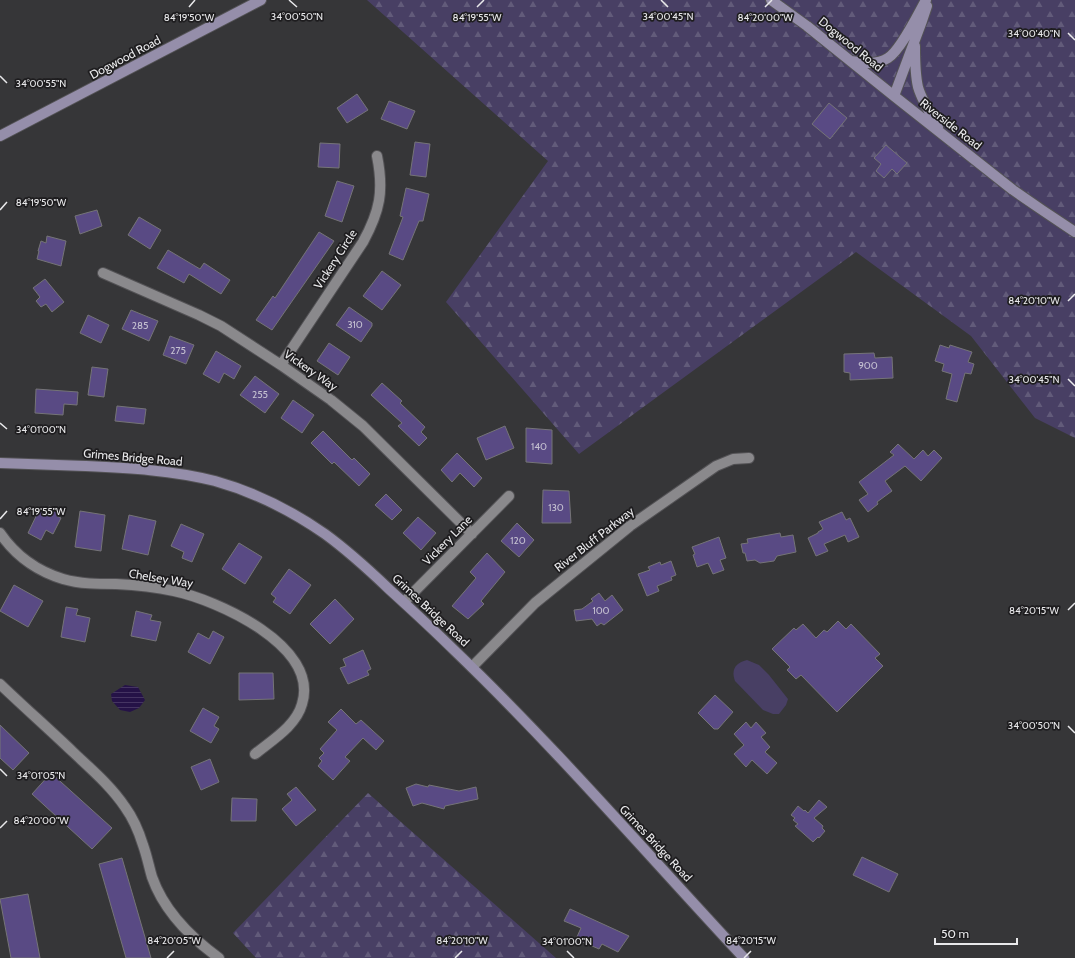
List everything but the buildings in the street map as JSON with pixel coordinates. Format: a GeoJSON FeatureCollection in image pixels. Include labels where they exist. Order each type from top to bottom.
{"type":"FeatureCollection","features":[{"type":"Feature","properties":{"kind":"street","name":"Dogwood Road"},"geometry":{"type":"LineString","coordinates":[[0,136],[261,0]]}},
{"type":"Feature","properties":{"kind":"street","name":"Dogwood Road"},"geometry":{"type":"LineString","coordinates":[[771,0],[807,26],[894,96]]}},
{"type":"Feature","properties":{"kind":"street"},"geometry":{"type":"LineString","coordinates":[[851,62],[868,63],[882,61],[892,55],[900,46],[927,0]]}},
{"type":"Feature","properties":{"kind":"street"},"geometry":{"type":"LineString","coordinates":[[894,96],[915,40],[927,0]]}},
{"type":"Feature","properties":{"kind":"street"},"geometry":{"type":"LineString","coordinates":[[915,40],[918,88],[942,134]]}},
{"type":"Feature","properties":{"kind":"street","name":"Riverside Road"},"geometry":{"type":"LineString","coordinates":[[894,96],[1013,190],[1075,232]]}},
{"type":"Feature","properties":{"kind":"street","name":"Vickery Circle"},"geometry":{"type":"LineString","coordinates":[[281,365],[363,242],[372,225],[378,206],[381,188],[377,156]]}},
{"type":"Feature","properties":{"kind":"street","name":"Vickery Way"},"geometry":{"type":"LineString","coordinates":[[104,273],[215,323],[281,365],[331,400],[348,414],[472,534]]}},
{"type":"Feature","properties":{"kind":"street","name":"River Bluff Parkway"},"geometry":{"type":"LineString","coordinates":[[472,667],[535,603],[630,526],[716,466],[733,459],[749,458]]}},
{"type":"Feature","properties":{"kind":"street","name":"Grimes Bridge Road"},"geometry":{"type":"LineString","coordinates":[[0,463],[125,467],[185,474],[243,491],[277,506],[324,534],[356,559],[404,602],[472,667],[538,735],[744,958]]}},
{"type":"Feature","properties":{"kind":"street","name":"Vickery Lane"},"geometry":{"type":"LineString","coordinates":[[404,602],[509,496]]}},
{"type":"Feature","properties":{"kind":"street","name":"Chelsey Way"},"geometry":{"type":"LineString","coordinates":[[0,533],[14,551],[44,572],[80,583],[148,587],[190,595],[233,613],[268,635],[291,656],[298,667],[303,679],[304,693],[298,714],[292,723],[255,754]]}},
{"type":"Feature","properties":{"kind":"street"},"geometry":{"type":"LineString","coordinates":[[0,684],[88,765],[116,794],[133,819],[143,843],[152,877],[167,906],[176,920],[219,958]]}},
{"type":"Feature","properties":{"kind":"green space"},"geometry":{"type":"Polygon","coordinates":[[[367,0],[1075,0],[1075,438],[1035,418],[971,336],[856,252],[579,454],[446,302],[548,161],[367,0]]]}},
{"type":"Feature","properties":{"kind":"green space"},"geometry":{"type":"Polygon","coordinates":[[[747,660],[759,665],[788,699],[786,705],[779,714],[773,714],[763,710],[735,681],[735,668],[743,661],[747,660]]]}},
{"type":"Feature","properties":{"kind":"green space"},"geometry":{"type":"Polygon","coordinates":[[[368,793],[556,958],[256,958],[233,933],[368,793]]]}},
{"type":"Feature","properties":{"kind":"shaded area"},"geometry":{"type":"Polygon","coordinates":[[[125,685],[138,687],[145,700],[139,708],[130,712],[120,710],[112,701],[111,694],[125,685]]]}}]}
